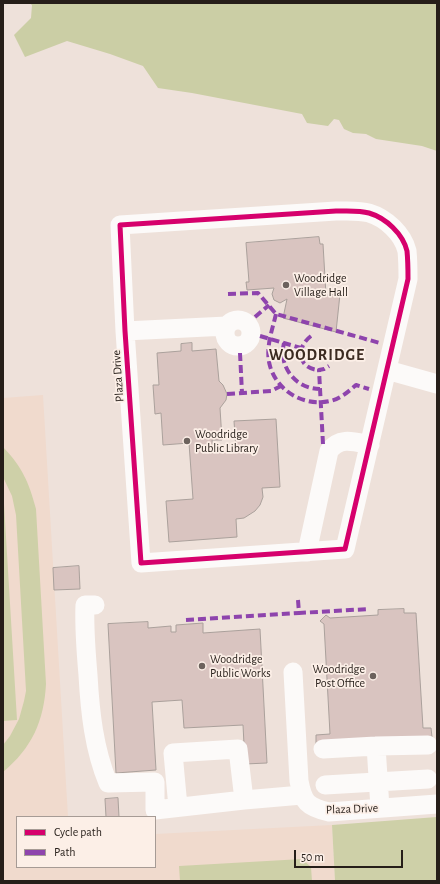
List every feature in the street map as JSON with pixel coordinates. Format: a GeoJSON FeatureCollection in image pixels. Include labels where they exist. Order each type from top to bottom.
{"type":"FeatureCollection","features":[{"type":"Feature","properties":{"kind":"street","name":"Plaza Drive"},"geometry":{"type":"LineString","coordinates":[[336,211],[369,213],[390,225],[401,237],[406,250],[408,261],[408,279],[345,550],[141,563],[125,331],[120,225],[336,211]]}},
{"type":"Feature","properties":{"kind":"street"},"geometry":{"type":"LineString","coordinates":[[125,331],[227,326]]}},
{"type":"Feature","properties":{"kind":"street"},"geometry":{"type":"LineString","coordinates":[[386,370],[437,384]]}},
{"type":"Feature","properties":{"kind":"street"},"geometry":{"type":"LineString","coordinates":[[307,552],[329,451],[333,446],[344,441],[370,445]]}},
{"type":"Feature","properties":{"kind":"street"},"geometry":{"type":"LineString","coordinates":[[95,605],[86,605],[84,628],[90,711],[100,765],[108,783],[155,782],[155,810],[302,795],[299,781],[293,672]]}},
{"type":"Feature","properties":{"kind":"street"},"geometry":{"type":"LineString","coordinates":[[323,749],[428,745]]}},
{"type":"Feature","properties":{"kind":"street"},"geometry":{"type":"LineString","coordinates":[[376,746],[380,808]]}},
{"type":"Feature","properties":{"kind":"street"},"geometry":{"type":"LineString","coordinates":[[178,807],[173,753],[238,749],[244,800]]}},
{"type":"Feature","properties":{"kind":"street"},"geometry":{"type":"LineString","coordinates":[[325,784],[428,780]]}},
{"type":"Feature","properties":{"kind":"street","name":"Plaza Drive"},"geometry":{"type":"LineString","coordinates":[[302,795],[307,804],[317,809],[329,812],[437,804]]}},
{"type":"Feature","properties":{"kind":"shaded area"},"geometry":{"type":"Polygon","coordinates":[[[43,395],[68,816],[16,816],[16,868],[156,868],[156,834],[332,825],[335,881],[3,881],[3,398],[43,395]]]}},
{"type":"Feature","properties":{"kind":"green space"},"geometry":{"type":"Polygon","coordinates":[[[29,3],[437,3],[437,151],[422,146],[376,139],[366,134],[353,133],[344,129],[339,120],[334,119],[328,126],[307,123],[302,114],[158,88],[143,66],[67,41],[25,57],[14,35],[31,18],[32,5],[29,3]]]}},
{"type":"Feature","properties":{"kind":"green space"},"geometry":{"type":"Polygon","coordinates":[[[3,447],[24,475],[31,491],[36,509],[46,684],[43,710],[35,733],[22,753],[3,772],[3,745],[10,736],[19,719],[26,691],[16,515],[12,496],[3,477],[3,447]]]}},
{"type":"Feature","properties":{"kind":"green space"},"geometry":{"type":"Polygon","coordinates":[[[3,487],[17,720],[3,721],[3,487]]]}},
{"type":"Feature","properties":{"kind":"green space"},"geometry":{"type":"Polygon","coordinates":[[[437,817],[437,881],[335,881],[332,825],[437,817]]]}},
{"type":"Feature","properties":{"kind":"green space"},"geometry":{"type":"Polygon","coordinates":[[[302,859],[311,867],[312,881],[180,881],[179,866],[302,859]]]}},
{"type":"Feature","properties":{"kind":"building","name":"Woodridge Village Hall"},"geometry":{"type":"Polygon","coordinates":[[[319,237],[320,244],[323,244],[326,295],[340,294],[336,332],[283,318],[287,299],[280,303],[274,300],[272,294],[274,288],[247,290],[246,282],[249,282],[246,243],[319,237]]]}},
{"type":"Feature","properties":{"kind":"building","name":"Woodridge Public Library"},"geometry":{"type":"Polygon","coordinates":[[[192,343],[192,351],[216,349],[219,381],[223,385],[227,394],[226,400],[220,408],[222,440],[212,440],[213,451],[236,450],[234,421],[276,419],[280,487],[262,488],[263,497],[260,505],[255,511],[244,518],[236,519],[237,537],[169,542],[166,501],[193,499],[189,443],[163,445],[161,413],[155,414],[153,385],[159,385],[157,353],[181,351],[181,344],[192,343]]]}},
{"type":"Feature","properties":{"kind":"building"},"geometry":{"type":"Polygon","coordinates":[[[79,566],[80,589],[54,590],[53,568],[79,566]]]}},
{"type":"Feature","properties":{"kind":"building","name":"Woodridge Post Office"},"geometry":{"type":"Polygon","coordinates":[[[404,609],[404,613],[416,613],[423,728],[431,728],[432,737],[316,744],[316,735],[330,734],[324,624],[320,621],[326,615],[330,618],[378,615],[378,610],[404,609]]]}},
{"type":"Feature","properties":{"kind":"building"},"geometry":{"type":"Polygon","coordinates":[[[148,622],[148,628],[171,626],[171,632],[176,632],[176,625],[203,623],[203,633],[260,629],[267,763],[245,764],[243,725],[184,728],[182,700],[152,702],[156,770],[116,773],[108,624],[148,622]]]}},
{"type":"Feature","properties":{"kind":"building"},"geometry":{"type":"Polygon","coordinates":[[[118,798],[119,816],[106,816],[105,799],[118,798]]]}},
{"type":"Feature","properties":{"kind":"marked path"},"geometry":{"type":"LineString","coordinates":[[228,294],[258,293],[276,314],[380,343]]}},
{"type":"Feature","properties":{"kind":"marked path"},"geometry":{"type":"LineString","coordinates":[[255,317],[269,305]]}},
{"type":"Feature","properties":{"kind":"marked path"},"geometry":{"type":"LineString","coordinates":[[276,314],[268,353],[270,366],[274,375],[285,390],[301,399],[311,402],[320,402],[337,399],[356,385],[369,389]]}},
{"type":"Feature","properties":{"kind":"marked path"},"geometry":{"type":"LineString","coordinates":[[260,336],[301,348]]}},
{"type":"Feature","properties":{"kind":"marked path"},"geometry":{"type":"LineString","coordinates":[[311,336],[303,346],[301,357],[307,366],[312,369],[319,370]]}},
{"type":"Feature","properties":{"kind":"marked path"},"geometry":{"type":"LineString","coordinates":[[284,343],[284,360],[286,368],[291,375],[296,381],[303,385],[320,389]]}},
{"type":"Feature","properties":{"kind":"marked path"},"geometry":{"type":"LineString","coordinates":[[240,353],[242,393]]}},
{"type":"Feature","properties":{"kind":"marked path"},"geometry":{"type":"LineString","coordinates":[[323,444],[319,370],[329,366]]}},
{"type":"Feature","properties":{"kind":"marked path"},"geometry":{"type":"LineString","coordinates":[[227,394],[271,391],[281,386]]}},
{"type":"Feature","properties":{"kind":"marked path"},"geometry":{"type":"LineString","coordinates":[[298,600],[299,613],[369,609]]}},
{"type":"Feature","properties":{"kind":"marked path"},"geometry":{"type":"LineString","coordinates":[[186,620],[299,613]]}},
{"type":"Feature","properties":{"kind":"cycle path"},"geometry":{"type":"LineString","coordinates":[[336,211],[365,212],[382,219],[393,228],[402,239],[407,251],[408,265],[408,279],[345,549],[141,563],[125,331],[120,225],[336,211]]}},
{"type":"Feature","properties":{"kind":"place","name":"Woodridge Village Hall"},"geometry":{"type":"Point","coordinates":[286,285]}},
{"type":"Feature","properties":{"kind":"place","name":"Woodridge Public Library"},"geometry":{"type":"Point","coordinates":[187,441]}},
{"type":"Feature","properties":{"kind":"place","name":"Woodridge Public Works"},"geometry":{"type":"Point","coordinates":[202,666]}},
{"type":"Feature","properties":{"kind":"place","name":"Woodridge Post Office"},"geometry":{"type":"Point","coordinates":[373,676]}},
{"type":"Feature","properties":{"kind":"district","name":"WOODRIDGE"},"geometry":{"type":"Point","coordinates":[317,355]}}]}
